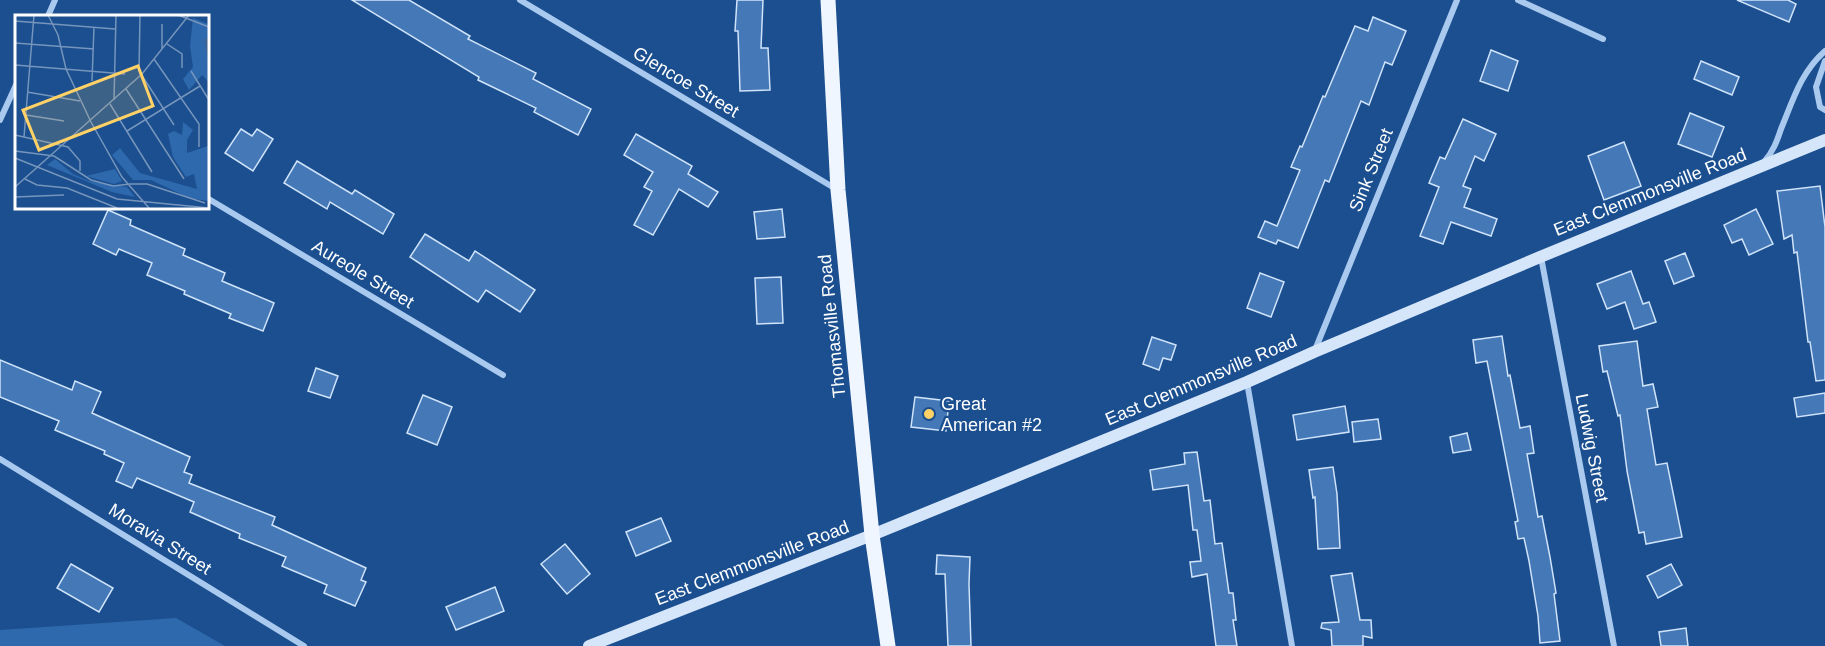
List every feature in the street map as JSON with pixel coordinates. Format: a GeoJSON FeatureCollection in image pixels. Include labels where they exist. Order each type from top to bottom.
{"type":"FeatureCollection","features":[{"type":"Feature","properties":{"kind":"main road","name":"Thomasville Road"},"geometry":{"type":"LineString","coordinates":[[828,0],[838,190],[872,535],[888,646]]}},
{"type":"Feature","properties":{"kind":"main road","name":"East Clemmonsville Road"},"geometry":{"type":"LineString","coordinates":[[589,646],[872,535],[1247,382],[1540,256],[1825,140]]}},
{"type":"Feature","properties":{"kind":"street"},"geometry":{"type":"LineString","coordinates":[[48,15],[55,0]]}},
{"type":"Feature","properties":{"kind":"street","name":"Glencoe Street"},"geometry":{"type":"LineString","coordinates":[[520,0],[838,190]]}},
{"type":"Feature","properties":{"kind":"street","name":"Sink Street"},"geometry":{"type":"LineString","coordinates":[[1314,352],[1457,0]]}},
{"type":"Feature","properties":{"kind":"street"},"geometry":{"type":"LineString","coordinates":[[1518,0],[1603,39]]}},
{"type":"Feature","properties":{"kind":"street"},"geometry":{"type":"LineString","coordinates":[[1755,169],[1772,151],[1802,78],[1825,51]]}},
{"type":"Feature","properties":{"kind":"street"},"geometry":{"type":"LineString","coordinates":[[1825,61],[1816,87],[1820,107],[1825,110]]}},
{"type":"Feature","properties":{"kind":"street"},"geometry":{"type":"LineString","coordinates":[[0,120],[15,87]]}},
{"type":"Feature","properties":{"kind":"street","name":"Aureole Street"},"geometry":{"type":"LineString","coordinates":[[208,199],[503,375]]}},
{"type":"Feature","properties":{"kind":"street","name":"Ludwig Street"},"geometry":{"type":"LineString","coordinates":[[1540,256],[1614,646]]}},
{"type":"Feature","properties":{"kind":"street"},"geometry":{"type":"LineString","coordinates":[[1247,382],[1292,646]]}},
{"type":"Feature","properties":{"kind":"street","name":"Moravia Street"},"geometry":{"type":"LineString","coordinates":[[0,459],[304,646]]}},
{"type":"Feature","properties":{"kind":"shaded area"},"geometry":{"type":"Polygon","coordinates":[[[176,618],[225,646],[0,646],[0,630],[176,618]]]}},
{"type":"Feature","properties":{"kind":"building"},"geometry":{"type":"Polygon","coordinates":[[[352,0],[409,0],[470,36],[468,39],[536,73],[533,79],[591,109],[578,135],[534,112],[536,108],[478,80],[479,77],[352,0]]]}},
{"type":"Feature","properties":{"kind":"building"},"geometry":{"type":"Polygon","coordinates":[[[737,0],[763,0],[761,48],[768,48],[770,90],[740,91],[738,31],[735,31],[737,0]]]}},
{"type":"Feature","properties":{"kind":"building"},"geometry":{"type":"Polygon","coordinates":[[[1737,0],[1788,0],[1796,4],[1789,22],[1737,0]]]}},
{"type":"Feature","properties":{"kind":"building"},"geometry":{"type":"Polygon","coordinates":[[[1373,17],[1406,31],[1392,65],[1385,62],[1369,105],[1361,101],[1329,182],[1325,180],[1298,248],[1278,240],[1276,244],[1258,237],[1265,221],[1277,226],[1300,170],[1291,167],[1300,146],[1302,147],[1323,96],[1325,97],[1355,26],[1368,31],[1373,17]]]}},
{"type":"Feature","properties":{"kind":"building"},"geometry":{"type":"Polygon","coordinates":[[[1491,50],[1518,61],[1508,91],[1480,81],[1491,50]]]}},
{"type":"Feature","properties":{"kind":"building"},"geometry":{"type":"Polygon","coordinates":[[[1701,61],[1739,77],[1732,95],[1694,79],[1701,61]]]}},
{"type":"Feature","properties":{"kind":"building"},"geometry":{"type":"Polygon","coordinates":[[[1690,113],[1724,127],[1712,157],[1678,144],[1690,113]]]}},
{"type":"Feature","properties":{"kind":"building"},"geometry":{"type":"Polygon","coordinates":[[[1463,119],[1496,134],[1484,161],[1475,156],[1463,186],[1471,189],[1464,207],[1497,219],[1491,236],[1451,222],[1443,244],[1420,236],[1439,187],[1429,183],[1440,157],[1445,159],[1463,119]]]}},
{"type":"Feature","properties":{"kind":"building"},"geometry":{"type":"Polygon","coordinates":[[[241,129],[252,136],[257,129],[273,139],[253,171],[225,153],[241,129]]]}},
{"type":"Feature","properties":{"kind":"building"},"geometry":{"type":"Polygon","coordinates":[[[636,134],[692,166],[688,174],[718,192],[708,207],[679,189],[653,235],[634,225],[652,191],[644,187],[653,172],[624,155],[636,134]]]}},
{"type":"Feature","properties":{"kind":"building"},"geometry":{"type":"Polygon","coordinates":[[[1624,142],[1641,186],[1604,200],[1588,156],[1624,142]]]}},
{"type":"Feature","properties":{"kind":"building"},"geometry":{"type":"Polygon","coordinates":[[[297,161],[352,194],[355,190],[394,214],[383,234],[330,202],[327,209],[284,183],[297,161]]]}},
{"type":"Feature","properties":{"kind":"building"},"geometry":{"type":"Polygon","coordinates":[[[1820,186],[1825,227],[1825,380],[1816,381],[1810,342],[1808,342],[1797,252],[1794,253],[1792,235],[1784,239],[1777,191],[1820,186]]]}},
{"type":"Feature","properties":{"kind":"building"},"geometry":{"type":"Polygon","coordinates":[[[782,209],[785,237],[757,239],[754,212],[782,209]]]}},
{"type":"Feature","properties":{"kind":"building"},"geometry":{"type":"Polygon","coordinates":[[[1756,209],[1773,244],[1749,255],[1742,239],[1732,243],[1724,225],[1756,209]]]}},
{"type":"Feature","properties":{"kind":"building"},"geometry":{"type":"Polygon","coordinates":[[[108,210],[131,220],[130,225],[185,249],[183,255],[225,273],[222,281],[274,303],[263,331],[229,318],[231,314],[147,275],[152,263],[119,249],[116,255],[93,244],[108,210]]]}},
{"type":"Feature","properties":{"kind":"building"},"geometry":{"type":"Polygon","coordinates":[[[425,234],[469,261],[475,251],[535,290],[520,312],[486,290],[478,302],[410,257],[425,234]]]}},
{"type":"Feature","properties":{"kind":"building"},"geometry":{"type":"Polygon","coordinates":[[[1685,253],[1694,276],[1674,284],[1665,261],[1685,253]]]}},
{"type":"Feature","properties":{"kind":"building"},"geometry":{"type":"Polygon","coordinates":[[[1631,271],[1643,304],[1649,302],[1656,322],[1634,329],[1625,302],[1607,309],[1597,284],[1631,271]]]}},
{"type":"Feature","properties":{"kind":"building"},"geometry":{"type":"Polygon","coordinates":[[[1260,273],[1284,282],[1271,317],[1247,308],[1260,273]]]}},
{"type":"Feature","properties":{"kind":"building"},"geometry":{"type":"Polygon","coordinates":[[[781,277],[783,323],[757,324],[755,278],[781,277]]]}},
{"type":"Feature","properties":{"kind":"building"},"geometry":{"type":"Polygon","coordinates":[[[1502,336],[1520,428],[1530,426],[1534,453],[1527,454],[1538,517],[1542,516],[1550,557],[1560,641],[1540,643],[1529,561],[1524,538],[1518,539],[1515,522],[1518,521],[1487,361],[1476,363],[1473,340],[1502,336]]]}},
{"type":"Feature","properties":{"kind":"building"},"geometry":{"type":"Polygon","coordinates":[[[1152,337],[1176,345],[1171,360],[1163,358],[1159,370],[1143,364],[1152,337]]]}},
{"type":"Feature","properties":{"kind":"building"},"geometry":{"type":"Polygon","coordinates":[[[1637,341],[1643,386],[1653,384],[1658,407],[1647,409],[1656,465],[1667,463],[1682,537],[1646,544],[1644,532],[1639,533],[1627,471],[1620,415],[1618,416],[1607,371],[1603,372],[1599,346],[1637,341]]]}},
{"type":"Feature","properties":{"kind":"building"},"geometry":{"type":"Polygon","coordinates":[[[0,360],[72,390],[75,381],[101,392],[92,413],[190,457],[184,472],[192,475],[189,483],[275,517],[272,525],[366,568],[361,580],[366,582],[355,606],[324,593],[327,585],[282,566],[286,557],[239,538],[240,534],[190,512],[194,502],[137,478],[132,488],[116,481],[124,463],[104,454],[105,451],[55,430],[59,421],[0,397],[0,360]]]}},
{"type":"Feature","properties":{"kind":"building"},"geometry":{"type":"Polygon","coordinates":[[[316,368],[338,376],[330,398],[308,391],[316,368]]]}},
{"type":"Feature","properties":{"kind":"building"},"geometry":{"type":"Polygon","coordinates":[[[1825,393],[1825,413],[1797,417],[1794,398],[1825,393]]]}},
{"type":"Feature","properties":{"kind":"building"},"geometry":{"type":"Polygon","coordinates":[[[423,395],[452,407],[437,445],[407,433],[423,395]]]}},
{"type":"Feature","properties":{"kind":"building"},"geometry":{"type":"Polygon","coordinates":[[[915,397],[949,401],[946,431],[911,427],[915,397]]]}},
{"type":"Feature","properties":{"kind":"building"},"geometry":{"type":"Polygon","coordinates":[[[1345,406],[1349,432],[1297,440],[1293,415],[1345,406]]]}},
{"type":"Feature","properties":{"kind":"building"},"geometry":{"type":"Polygon","coordinates":[[[1378,419],[1381,439],[1354,442],[1352,422],[1378,419]]]}},
{"type":"Feature","properties":{"kind":"building"},"geometry":{"type":"Polygon","coordinates":[[[1467,433],[1471,450],[1453,453],[1450,437],[1467,433]]]}},
{"type":"Feature","properties":{"kind":"building"},"geometry":{"type":"Polygon","coordinates":[[[1197,452],[1204,501],[1210,500],[1215,544],[1222,543],[1229,593],[1233,593],[1236,620],[1233,620],[1237,646],[1216,646],[1207,574],[1192,577],[1190,562],[1201,561],[1197,530],[1193,530],[1188,485],[1153,490],[1150,470],[1185,464],[1184,453],[1197,452]]]}},
{"type":"Feature","properties":{"kind":"building"},"geometry":{"type":"Polygon","coordinates":[[[1333,467],[1340,548],[1318,549],[1315,497],[1313,498],[1309,470],[1333,467]]]}},
{"type":"Feature","properties":{"kind":"building"},"geometry":{"type":"Polygon","coordinates":[[[661,518],[671,541],[636,556],[626,532],[661,518]]]}},
{"type":"Feature","properties":{"kind":"building"},"geometry":{"type":"Polygon","coordinates":[[[565,544],[590,574],[567,594],[541,564],[565,544]]]}},
{"type":"Feature","properties":{"kind":"building"},"geometry":{"type":"Polygon","coordinates":[[[937,555],[970,557],[971,646],[948,646],[945,574],[936,574],[937,555]]]}},
{"type":"Feature","properties":{"kind":"building"},"geometry":{"type":"Polygon","coordinates":[[[71,564],[113,588],[99,612],[57,588],[71,564]]]}},
{"type":"Feature","properties":{"kind":"building"},"geometry":{"type":"Polygon","coordinates":[[[1671,564],[1682,585],[1658,598],[1647,576],[1671,564]]]}},
{"type":"Feature","properties":{"kind":"building"},"geometry":{"type":"Polygon","coordinates":[[[1352,573],[1360,620],[1371,620],[1372,638],[1363,636],[1363,646],[1332,646],[1331,630],[1321,628],[1322,623],[1339,622],[1331,576],[1352,573]]]}},
{"type":"Feature","properties":{"kind":"building"},"geometry":{"type":"Polygon","coordinates":[[[495,587],[504,611],[456,630],[446,607],[495,587]]]}},
{"type":"Feature","properties":{"kind":"building"},"geometry":{"type":"Polygon","coordinates":[[[1686,628],[1688,646],[1661,646],[1659,632],[1686,628]]]}},
{"type":"Feature","properties":{"kind":"place","name":"Great American #2"},"geometry":{"type":"Point","coordinates":[929,414]}}]}
